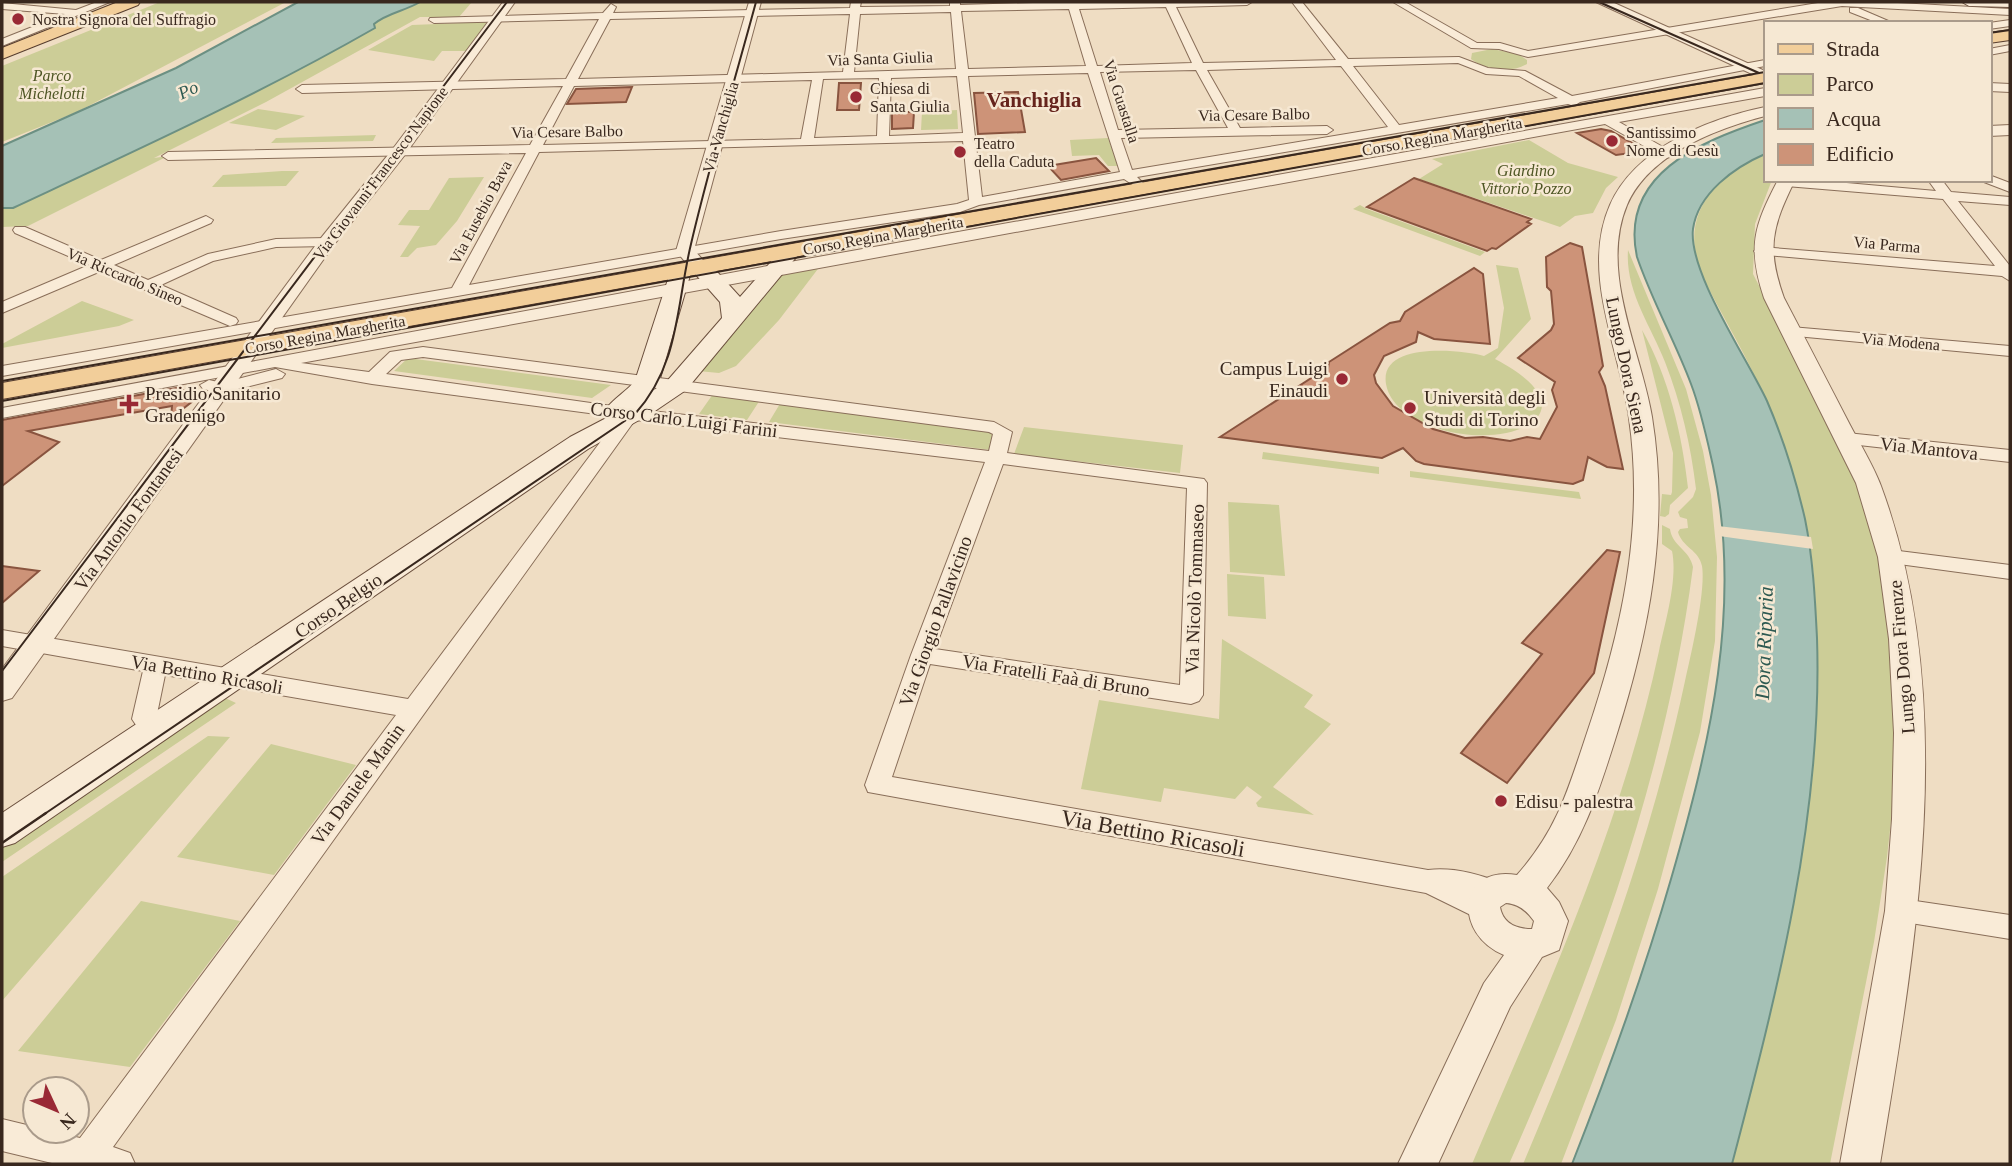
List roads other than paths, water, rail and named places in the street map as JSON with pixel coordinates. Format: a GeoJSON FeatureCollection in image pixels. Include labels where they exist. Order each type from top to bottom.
{"type":"FeatureCollection","features":[{"type":"Feature","properties":{"kind":"main road"},"geometry":{"type":"LineString","coordinates":[[2,51],[121,2]]}},
{"type":"Feature","properties":{"kind":"main road"},"geometry":{"type":"LineString","coordinates":[[2,51],[132,2]]}},
{"type":"Feature","properties":{"kind":"main road"},"geometry":{"type":"LineString","coordinates":[[1969,2],[2010,4]]}},
{"type":"Feature","properties":{"kind":"main road"},"geometry":{"type":"LineString","coordinates":[[1991,38],[2010,35]]}},
{"type":"Feature","properties":{"kind":"main road","name":"Corso Regina Margherita"},"geometry":{"type":"LineString","coordinates":[[2,391],[254,359],[791,251],[1764,77]]}},
{"type":"Feature","properties":{"kind":"main road","name":"Corso Belgio"},"geometry":{"type":"LineString","coordinates":[[2,832],[221,676],[624,413],[677,385],[791,251]]}},
{"type":"Feature","properties":{"kind":"main road"},"geometry":{"type":"LineString","coordinates":[[647,382],[691,272],[730,301],[734,321]]}},
{"type":"Feature","properties":{"kind":"main road","name":"Corso Belgio"},"geometry":{"type":"LineString","coordinates":[[624,413],[647,382]]}},
{"type":"Feature","properties":{"kind":"main road","name":"Corso Belgio"},"geometry":{"type":"LineString","coordinates":[[2,815],[145,719],[221,676]]}},
{"type":"Feature","properties":{"kind":"street"},"geometry":{"type":"LineString","coordinates":[[2,43],[105,2]]}},
{"type":"Feature","properties":{"kind":"street","name":"Via Giovanni Francesco Napione"},"geometry":{"type":"LineString","coordinates":[[254,359],[274,318],[324,247],[398,153],[509,2]]}},
{"type":"Feature","properties":{"kind":"street","name":"Via Eusebio Bava"},"geometry":{"type":"LineString","coordinates":[[457,292],[532,149],[614,2]]}},
{"type":"Feature","properties":{"kind":"street"},"geometry":{"type":"LineString","coordinates":[[434,20],[753,7],[1247,2]]}},
{"type":"Feature","properties":{"kind":"street"},"geometry":{"type":"LineString","coordinates":[[1297,2],[1396,129]]}},
{"type":"Feature","properties":{"kind":"street"},"geometry":{"type":"LineString","coordinates":[[1398,2],[1475,46],[1500,46],[1528,54],[1840,3],[1883,21]]}},
{"type":"Feature","properties":{"kind":"street"},"geometry":{"type":"LineString","coordinates":[[1602,2],[1764,76]]}},
{"type":"Feature","properties":{"kind":"street"},"geometry":{"type":"LineString","coordinates":[[1823,2],[2010,12]]}},
{"type":"Feature","properties":{"kind":"street","name":"Via Guastalla"},"geometry":{"type":"LineString","coordinates":[[1073,3],[1113,134],[1141,188]]}},
{"type":"Feature","properties":{"kind":"street"},"geometry":{"type":"LineString","coordinates":[[1170,3],[1199,66],[1236,131]]}},
{"type":"Feature","properties":{"kind":"street"},"geometry":{"type":"LineString","coordinates":[[1760,3],[1798,21]]}},
{"type":"Feature","properties":{"kind":"street"},"geometry":{"type":"LineString","coordinates":[[956,5],[976,202]]}},
{"type":"Feature","properties":{"kind":"street"},"geometry":{"type":"LineString","coordinates":[[2,6],[79,12]]}},
{"type":"Feature","properties":{"kind":"street"},"geometry":{"type":"LineString","coordinates":[[848,75],[855,6]]}},
{"type":"Feature","properties":{"kind":"street","name":"Via Vanchiglia"},"geometry":{"type":"LineString","coordinates":[[691,272],[715,145],[753,7]]}},
{"type":"Feature","properties":{"kind":"street"},"geometry":{"type":"LineString","coordinates":[[1991,26],[2010,23]]}},
{"type":"Feature","properties":{"kind":"street"},"geometry":{"type":"LineString","coordinates":[[1991,51],[2010,48]]}},
{"type":"Feature","properties":{"kind":"street","name":"Via Santa Giulia"},"geometry":{"type":"LineString","coordinates":[[302,89],[1459,60],[1486,71],[1521,73],[1569,100]]}},
{"type":"Feature","properties":{"kind":"street","name":"Corso Regina Margherita"},"geometry":{"type":"LineString","coordinates":[[201,336],[230,321],[274,318],[457,292],[691,272],[773,270],[1396,129],[1764,64]]}},
{"type":"Feature","properties":{"kind":"street"},"geometry":{"type":"LineString","coordinates":[[883,141],[885,74]]}},
{"type":"Feature","properties":{"kind":"street"},"geometry":{"type":"LineString","coordinates":[[807,142],[818,76]]}},
{"type":"Feature","properties":{"kind":"street"},"geometry":{"type":"LineString","coordinates":[[1991,87],[2010,88]]}},
{"type":"Feature","properties":{"kind":"street","name":"Corso Regina Margherita"},"geometry":{"type":"LineString","coordinates":[[2,413],[187,377],[254,359],[430,334],[691,272],[837,226],[960,208],[976,202],[1141,188],[1608,121],[1764,92]]}},
{"type":"Feature","properties":{"kind":"street"},"geometry":{"type":"LineString","coordinates":[[1569,100],[1665,154]]}},
{"type":"Feature","properties":{"kind":"street","name":"Lungo Dora Siena"},"geometry":{"type":"LineString","coordinates":[[1498,906],[1570,825],[1602,734],[1638,594],[1646,547],[1648,480],[1634,384],[1611,294],[1608,253],[1610,234],[1622,195],[1646,168],[1665,154],[1736,119],[1764,111]]}},
{"type":"Feature","properties":{"kind":"street","name":"Via Cesare Balbo"},"geometry":{"type":"LineString","coordinates":[[1113,134],[1396,129]]}},
{"type":"Feature","properties":{"kind":"street"},"geometry":{"type":"LineString","coordinates":[[1991,131],[2010,130]]}},
{"type":"Feature","properties":{"kind":"street","name":"Via Cesare Balbo"},"geometry":{"type":"LineString","coordinates":[[168,156],[398,153],[968,137]]}},
{"type":"Feature","properties":{"kind":"street"},"geometry":{"type":"LineString","coordinates":[[1991,180],[2010,188]]}},
{"type":"Feature","properties":{"kind":"street","name":"Lungo Dora Firenze"},"geometry":{"type":"LineString","coordinates":[[1786,182],[1766,218],[1761,251],[1763,272],[1868,483],[1891,557],[1903,639],[1909,733],[1908,819],[1902,911],[1860,1164]]}},
{"type":"Feature","properties":{"kind":"street"},"geometry":{"type":"LineString","coordinates":[[1798,182],[2010,201]]}},
{"type":"Feature","properties":{"kind":"street"},"geometry":{"type":"LineString","coordinates":[[1937,182],[2009,273]]}},
{"type":"Feature","properties":{"kind":"street"},"geometry":{"type":"LineString","coordinates":[[2,308],[206,220]]}},
{"type":"Feature","properties":{"kind":"street","name":"Via Riccardo Sineo"},"geometry":{"type":"LineString","coordinates":[[20,230],[230,321]]}},
{"type":"Feature","properties":{"kind":"street"},"geometry":{"type":"LineString","coordinates":[[153,289],[194,270],[244,254],[289,247],[324,247]]}},
{"type":"Feature","properties":{"kind":"street","name":"Via Parma"},"geometry":{"type":"LineString","coordinates":[[1761,251],[2009,273]]}},
{"type":"Feature","properties":{"kind":"street","name":"Corso Regina Margherita"},"geometry":{"type":"LineString","coordinates":[[2,371],[201,336],[274,318]]}},
{"type":"Feature","properties":{"kind":"street","name":"Via Modena"},"geometry":{"type":"LineString","coordinates":[[1791,332],[2010,351]]}},
{"type":"Feature","properties":{"kind":"street"},"geometry":{"type":"LineString","coordinates":[[423,352],[430,334]]}},
{"type":"Feature","properties":{"kind":"street","name":"Corso Carlo Luigi Farini"},"geometry":{"type":"LineString","coordinates":[[372,379],[396,356],[423,352],[993,427],[1003,432],[996,458]]}},
{"type":"Feature","properties":{"kind":"street","name":"Corso Carlo Luigi Farini"},"geometry":{"type":"LineString","coordinates":[[254,359],[297,369],[624,413],[1197,483]]}},
{"type":"Feature","properties":{"kind":"street","name":"Via Antonio Fontanesi"},"geometry":{"type":"LineString","coordinates":[[2,690],[222,388],[254,359]]}},
{"type":"Feature","properties":{"kind":"street","name":"Corso Regina Margherita"},"geometry":{"type":"LineString","coordinates":[[187,377],[222,388],[297,369]]}},
{"type":"Feature","properties":{"kind":"street"},"geometry":{"type":"LineString","coordinates":[[755,428],[776,397]]}},
{"type":"Feature","properties":{"kind":"street","name":"Via Daniele Manin"},"geometry":{"type":"LineString","coordinates":[[86,1157],[624,413]]}},
{"type":"Feature","properties":{"kind":"street","name":"Via Mantova"},"geometry":{"type":"LineString","coordinates":[[1847,439],[2010,456]]}},
{"type":"Feature","properties":{"kind":"street","name":"Via Giorgio Pallavicino"},"geometry":{"type":"LineString","coordinates":[[877,785],[922,655],[996,458]]}},
{"type":"Feature","properties":{"kind":"street","name":"Via Nicolò Tommaseo"},"geometry":{"type":"LineString","coordinates":[[1191,695],[1197,483]]}},
{"type":"Feature","properties":{"kind":"street"},"geometry":{"type":"LineString","coordinates":[[1891,557],[2010,572]]}},
{"type":"Feature","properties":{"kind":"street","name":"Via Bettino Ricasoli"},"geometry":{"type":"LineString","coordinates":[[2,638],[412,709]]}},
{"type":"Feature","properties":{"kind":"street","name":"Via Fratelli Faà di Bruno"},"geometry":{"type":"LineString","coordinates":[[922,655],[1191,695]]}},
{"type":"Feature","properties":{"kind":"street"},"geometry":{"type":"LineString","coordinates":[[145,719],[156,665]]}},
{"type":"Feature","properties":{"kind":"street","name":"Via Bettino Ricasoli"},"geometry":{"type":"LineString","coordinates":[[877,785],[1428,882],[1498,906]]}},
{"type":"Feature","properties":{"kind":"street"},"geometry":{"type":"LineString","coordinates":[[1539,902],[1551,921],[1547,939],[1531,946],[1516,945],[1498,906],[1539,902]]}},
{"type":"Feature","properties":{"kind":"street"},"geometry":{"type":"LineString","coordinates":[[1497,995],[1498,906]]}},
{"type":"Feature","properties":{"kind":"street"},"geometry":{"type":"LineString","coordinates":[[1902,911],[2010,928]]}},
{"type":"Feature","properties":{"kind":"street"},"geometry":{"type":"LineString","coordinates":[[1418,1164],[1497,995],[1531,946]]}},
{"type":"Feature","properties":{"kind":"street"},"geometry":{"type":"LineString","coordinates":[[2,1135],[119,1164]]}},
{"type":"Feature","properties":{"kind":"water","name":"Po"},"geometry":{"type":"Polygon","coordinates":[[[298,2],[420,2],[385,17],[374,24],[375,28],[331,53],[196,122],[13,208],[2,208],[2,146],[176,68],[298,2]]]}},
{"type":"Feature","properties":{"kind":"water","name":"Dora Riparia"},"geometry":{"type":"Polygon","coordinates":[[[1764,120],[1764,155],[1730,174],[1710,193],[1696,216],[1693,229],[1694,247],[1709,291],[1767,401],[1789,459],[1805,519],[1817,638],[1817,705],[1805,838],[1780,969],[1732,1164],[1572,1164],[1637,987],[1685,828],[1709,726],[1723,623],[1725,571],[1713,466],[1691,384],[1637,257],[1635,228],[1640,204],[1652,183],[1670,166],[1691,151],[1764,120]]]}},
{"type":"Feature","properties":{"kind":"tram line"},"geometry":{"type":"LineString","coordinates":[[254,337],[507,2]]}},
{"type":"Feature","properties":{"kind":"tram line"},"geometry":{"type":"LineString","coordinates":[[687,261],[756,2]]}},
{"type":"Feature","properties":{"kind":"tram line"},"geometry":{"type":"LineString","coordinates":[[1599,2],[1759,73]]}},
{"type":"Feature","properties":{"kind":"tram line"},"geometry":{"type":"LineString","coordinates":[[1991,33],[2010,30]]}},
{"type":"Feature","properties":{"kind":"tram line"},"geometry":{"type":"LineString","coordinates":[[687,261],[1764,72]]}},
{"type":"Feature","properties":{"kind":"tram line"},"geometry":{"type":"LineString","coordinates":[[684,278],[1764,83]]}},
{"type":"Feature","properties":{"kind":"tram line"},"geometry":{"type":"LineString","coordinates":[[254,337],[687,261]]}},
{"type":"Feature","properties":{"kind":"tram line"},"geometry":{"type":"LineString","coordinates":[[684,278],[687,261]]}},
{"type":"Feature","properties":{"kind":"tram line"},"geometry":{"type":"LineString","coordinates":[[43,815],[635,414],[650,395],[669,355],[684,278]]}},
{"type":"Feature","properties":{"kind":"tram line"},"geometry":{"type":"LineString","coordinates":[[238,358],[684,278]]}},
{"type":"Feature","properties":{"kind":"tram line"},"geometry":{"type":"LineString","coordinates":[[2,381],[254,337]]}},
{"type":"Feature","properties":{"kind":"tram line"},"geometry":{"type":"LineString","coordinates":[[238,358],[254,337]]}},
{"type":"Feature","properties":{"kind":"tram line"},"geometry":{"type":"LineString","coordinates":[[2,401],[238,358]]}},
{"type":"Feature","properties":{"kind":"tram line"},"geometry":{"type":"LineString","coordinates":[[2,671],[238,358]]}},
{"type":"Feature","properties":{"kind":"tram line"},"geometry":{"type":"LineString","coordinates":[[2,843],[46,813]]}},
{"type":"Feature","properties":{"kind":"place","name":"Nostra Signora del Suffragio"},"geometry":{"type":"Point","coordinates":[18,19]}},
{"type":"Feature","properties":{"kind":"place","name":"Chiesa di Santa Giulia"},"geometry":{"type":"Point","coordinates":[856,97]}},
{"type":"Feature","properties":{"kind":"place","name":"Santissimo Nome di Gesù"},"geometry":{"type":"Point","coordinates":[1612,141]}},
{"type":"Feature","properties":{"kind":"place","name":"Teatro della Caduta"},"geometry":{"type":"Point","coordinates":[960,152]}},
{"type":"Feature","properties":{"kind":"place","name":"Campus Luigi Einaudi"},"geometry":{"type":"Point","coordinates":[1342,379]}},
{"type":"Feature","properties":{"kind":"place","name":"Presidio Sanitario Gradenigo"},"geometry":{"type":"Point","coordinates":[129,404]}},
{"type":"Feature","properties":{"kind":"place","name":"Università degli Studi di Torino"},"geometry":{"type":"Point","coordinates":[1410,408]}},
{"type":"Feature","properties":{"kind":"place","name":"Edisu - palestra"},"geometry":{"type":"Point","coordinates":[1501,801]}},
{"type":"Feature","properties":{"kind":"district","name":"Vanchiglia"},"geometry":{"type":"Point","coordinates":[1034,100]}},
{"type":"Feature","properties":{"kind":"park label","name":"Parco Michelotti"},"geometry":{"type":"Point","coordinates":[52,84]}},
{"type":"Feature","properties":{"kind":"park label","name":"Giardino Vittorio Pozzo"},"geometry":{"type":"Point","coordinates":[1526,179]}}]}
